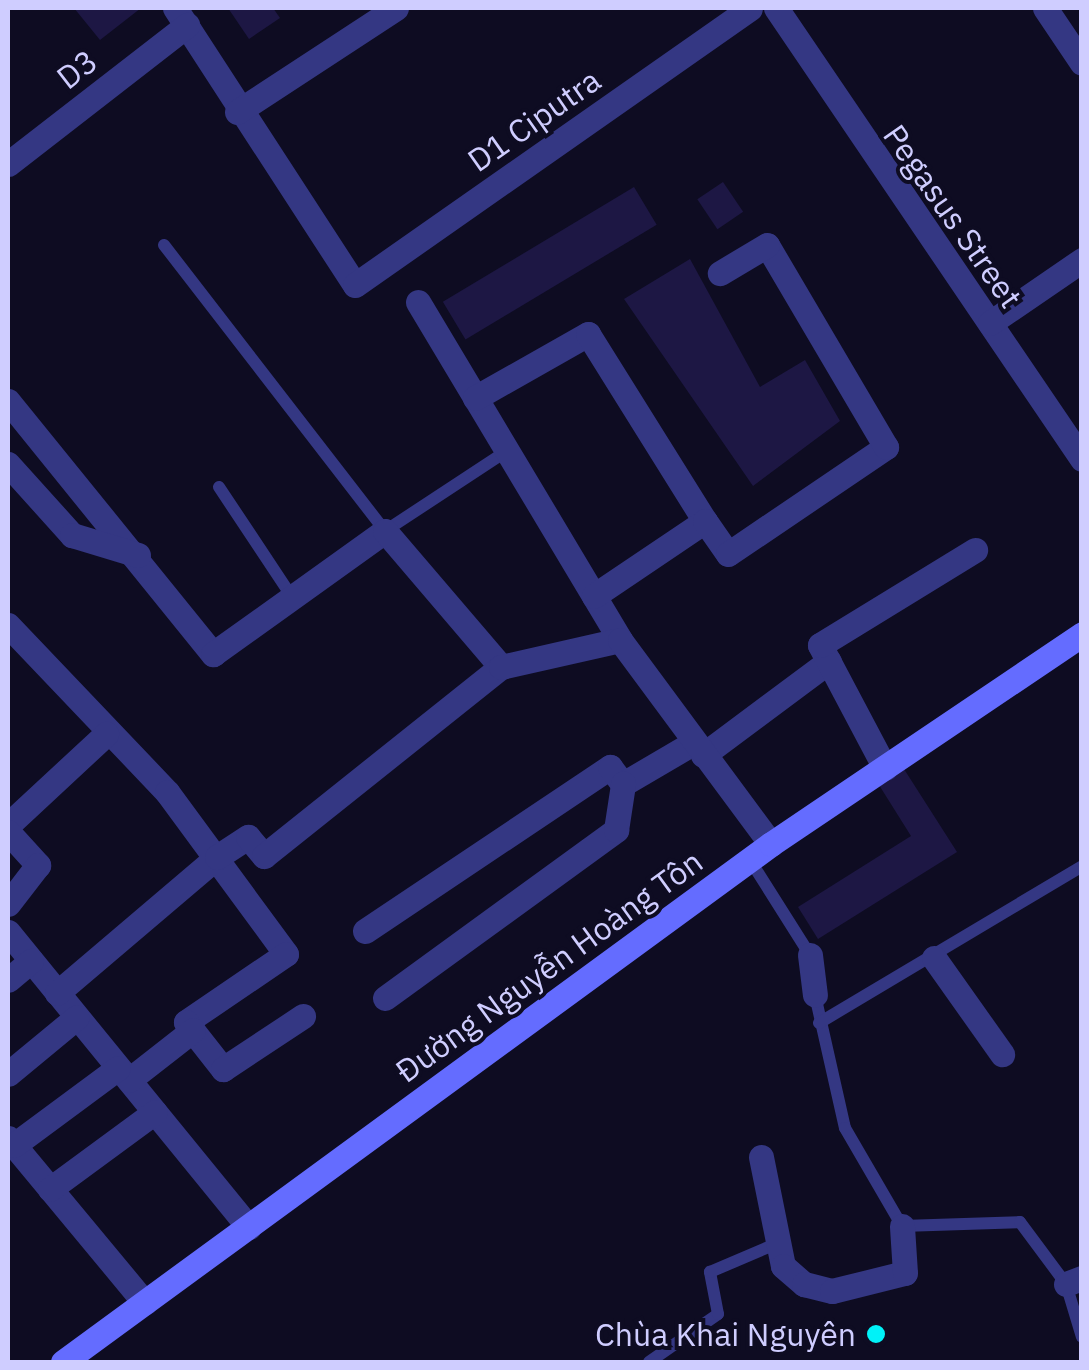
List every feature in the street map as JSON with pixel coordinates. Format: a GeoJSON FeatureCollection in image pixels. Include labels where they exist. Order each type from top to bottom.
{"type":"FeatureCollection","features":[{"type":"Feature","properties":{"kind":"main road","name":"Đường Nguyễn Hoàng Tôn"},"geometry":{"type":"LineString","coordinates":[[63,1362],[760,852],[1082,634]]}},
{"type":"Feature","properties":{"kind":"street"},"geometry":{"type":"LineString","coordinates":[[181,16],[237,112],[396,8]]}},
{"type":"Feature","properties":{"kind":"street","name":"D1 Ciputra"},"geometry":{"type":"LineString","coordinates":[[237,112],[355,285],[750,8]]}},
{"type":"Feature","properties":{"kind":"street","name":"Pegasus Street"},"geometry":{"type":"LineString","coordinates":[[776,8],[1082,459]]}},
{"type":"Feature","properties":{"kind":"street"},"geometry":{"type":"LineString","coordinates":[[1045,8],[1082,63]]}},
{"type":"Feature","properties":{"kind":"street","name":"D3"},"geometry":{"type":"LineString","coordinates":[[8,164],[181,16]]}},
{"type":"Feature","properties":{"kind":"street"},"geometry":{"type":"LineString","coordinates":[[476,398],[588,334],[728,554],[886,447],[767,245],[720,274]]}},
{"type":"Feature","properties":{"kind":"street"},"geometry":{"type":"LineString","coordinates":[[990,323],[1082,260]]}},
{"type":"Feature","properties":{"kind":"street"},"geometry":{"type":"LineString","coordinates":[[418,302],[620,640],[698,749],[760,852]]}},
{"type":"Feature","properties":{"kind":"street"},"geometry":{"type":"LineString","coordinates":[[8,402],[138,555],[213,654],[385,531],[502,667]]}},
{"type":"Feature","properties":{"kind":"street"},"geometry":{"type":"LineString","coordinates":[[8,464],[72,535],[138,555]]}},
{"type":"Feature","properties":{"kind":"street"},"geometry":{"type":"LineString","coordinates":[[594,596],[705,521]]}},
{"type":"Feature","properties":{"kind":"street"},"geometry":{"type":"LineString","coordinates":[[885,768],[820,644],[974,550]]}},
{"type":"Feature","properties":{"kind":"street"},"geometry":{"type":"LineString","coordinates":[[8,626],[216,857],[286,954],[186,1022],[223,1069],[302,1016]]}},
{"type":"Feature","properties":{"kind":"street"},"geometry":{"type":"LineString","coordinates":[[57,992],[216,857],[248,836],[264,856],[502,667],[620,640]]}},
{"type":"Feature","properties":{"kind":"street"},"geometry":{"type":"LineString","coordinates":[[622,784],[698,749],[829,662]]}},
{"type":"Feature","properties":{"kind":"street"},"geometry":{"type":"LineString","coordinates":[[8,904],[38,865],[8,829],[106,734]]}},
{"type":"Feature","properties":{"kind":"street"},"geometry":{"type":"LineString","coordinates":[[365,931],[610,767],[622,784],[616,830],[385,998]]}},
{"type":"Feature","properties":{"kind":"street"},"geometry":{"type":"LineString","coordinates":[[8,932],[249,1227]]}},
{"type":"Feature","properties":{"kind":"street"},"geometry":{"type":"LineString","coordinates":[[810,955],[815,995]]}},
{"type":"Feature","properties":{"kind":"street"},"geometry":{"type":"LineString","coordinates":[[934,958],[1002,1054]]}},
{"type":"Feature","properties":{"kind":"street"},"geometry":{"type":"LineString","coordinates":[[8,980],[31,961]]}},
{"type":"Feature","properties":{"kind":"street"},"geometry":{"type":"LineString","coordinates":[[8,1074],[77,1017]]}},
{"type":"Feature","properties":{"kind":"street"},"geometry":{"type":"LineString","coordinates":[[144,1303],[11,1142],[193,1030]]}},
{"type":"Feature","properties":{"kind":"street"},"geometry":{"type":"LineString","coordinates":[[50,1189],[155,1112]]}},
{"type":"Feature","properties":{"kind":"street"},"geometry":{"type":"LineString","coordinates":[[761,1157],[783,1266],[832,1291],[905,1273],[902,1226]]}},
{"type":"Feature","properties":{"kind":"lane"},"geometry":{"type":"LineString","coordinates":[[164,245],[385,531],[507,451]]}},
{"type":"Feature","properties":{"kind":"lane"},"geometry":{"type":"LineString","coordinates":[[218,487],[292,597]]}},
{"type":"Feature","properties":{"kind":"lane"},"geometry":{"type":"LineString","coordinates":[[760,852],[810,955]]}},
{"type":"Feature","properties":{"kind":"lane"},"geometry":{"type":"LineString","coordinates":[[819,1024],[1082,866]]}},
{"type":"Feature","properties":{"kind":"lane"},"geometry":{"type":"LineString","coordinates":[[815,995],[845,1128],[902,1226],[1020,1222],[1074,1281],[1082,1337]]}},
{"type":"Feature","properties":{"kind":"lane"},"geometry":{"type":"LineString","coordinates":[[649,1362],[718,1314],[710,1272],[778,1243]]}},
{"type":"Feature","properties":{"kind":"building"},"geometry":{"type":"Polygon","coordinates":[[[74,8],[141,8],[100,40],[74,8]]]}},
{"type":"Feature","properties":{"kind":"building"},"geometry":{"type":"Polygon","coordinates":[[[228,8],[273,8],[280,18],[249,39],[228,8]]]}},
{"type":"Feature","properties":{"kind":"building"},"geometry":{"type":"Polygon","coordinates":[[[723,182],[743,212],[717,229],[697,199],[723,182]]]}},
{"type":"Feature","properties":{"kind":"building"},"geometry":{"type":"Polygon","coordinates":[[[634,187],[657,225],[466,340],[443,302],[634,187]]]}},
{"type":"Feature","properties":{"kind":"building"},"geometry":{"type":"Polygon","coordinates":[[[690,259],[760,387],[805,360],[840,421],[753,486],[624,299],[690,259]]]}},
{"type":"Feature","properties":{"kind":"building"},"geometry":{"type":"Polygon","coordinates":[[[904,769],[957,852],[818,939],[798,907],[911,836],[879,785],[904,769]]]}},
{"type":"Feature","properties":{"kind":"place","name":"Chùa Khai Nguyên"},"geometry":{"type":"Point","coordinates":[876,1334]}}]}
